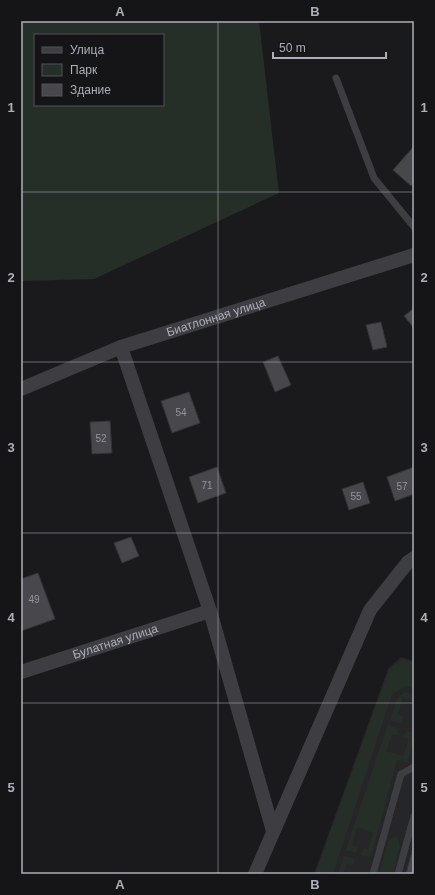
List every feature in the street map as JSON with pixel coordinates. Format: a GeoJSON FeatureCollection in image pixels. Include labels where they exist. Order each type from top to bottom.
{"type":"FeatureCollection","features":[{"type":"Feature","properties":{"kind":"street","name":"Биатлонная улица"},"geometry":{"type":"LineString","coordinates":[[21,389],[121,347],[414,255]]}},
{"type":"Feature","properties":{"kind":"street"},"geometry":{"type":"LineString","coordinates":[[121,347],[210,611],[273,831]]}},
{"type":"Feature","properties":{"kind":"street"},"geometry":{"type":"LineString","coordinates":[[255,874],[370,610],[408,562],[414,558]]}},
{"type":"Feature","properties":{"kind":"street","name":"Булатная улица"},"geometry":{"type":"LineString","coordinates":[[21,672],[210,611]]}},
{"type":"Feature","properties":{"kind":"lane"},"geometry":{"type":"LineString","coordinates":[[336,78],[374,178],[414,227]]}},
{"type":"Feature","properties":{"kind":"lane"},"geometry":{"type":"LineString","coordinates":[[373,874],[401,774],[414,767]]}},
{"type":"Feature","properties":{"kind":"lane"},"geometry":{"type":"LineString","coordinates":[[398,874],[414,816]]}},
{"type":"Feature","properties":{"kind":"shaded area"},"geometry":{"type":"Polygon","coordinates":[[[401,657],[414,661],[414,874],[314,874],[388,669],[401,657]]]}},
{"type":"Feature","properties":{"kind":"green space"},"geometry":{"type":"Polygon","coordinates":[[[21,21],[259,21],[279,193],[94,279],[21,281],[21,21]]]}},
{"type":"Feature","properties":{"kind":"green space"},"geometry":{"type":"Polygon","coordinates":[[[402,659],[414,662],[414,689],[406,686],[392,694],[333,874],[315,874],[389,670],[402,659]]]}},
{"type":"Feature","properties":{"kind":"green space"},"geometry":{"type":"Polygon","coordinates":[[[405,692],[414,695],[414,701],[403,697],[398,714],[404,717],[400,723],[390,720],[398,697],[405,692]]]}},
{"type":"Feature","properties":{"kind":"green space"},"geometry":{"type":"Polygon","coordinates":[[[388,724],[396,727],[399,734],[392,734],[386,751],[403,756],[409,739],[402,737],[404,734],[409,731],[414,733],[414,740],[407,763],[397,760],[371,857],[361,855],[363,848],[368,849],[373,833],[357,827],[352,845],[358,847],[356,853],[346,850],[388,724]]]}},
{"type":"Feature","properties":{"kind":"green space"},"geometry":{"type":"Polygon","coordinates":[[[391,838],[398,838],[400,846],[393,874],[379,874],[388,842],[391,838]]]}},
{"type":"Feature","properties":{"kind":"green space"},"geometry":{"type":"Polygon","coordinates":[[[344,856],[355,859],[353,865],[347,864],[343,874],[338,874],[344,856]]]}},
{"type":"Feature","properties":{"kind":"building"},"geometry":{"type":"Polygon","coordinates":[[[414,146],[414,182],[411,186],[393,170],[414,146]]]}},
{"type":"Feature","properties":{"kind":"building"},"geometry":{"type":"Polygon","coordinates":[[[414,308],[414,328],[404,316],[414,308]]]}},
{"type":"Feature","properties":{"kind":"building"},"geometry":{"type":"Polygon","coordinates":[[[381,322],[387,347],[373,350],[366,325],[381,322]]]}},
{"type":"Feature","properties":{"kind":"building"},"geometry":{"type":"Polygon","coordinates":[[[278,356],[291,385],[275,392],[263,362],[278,356]]]}},
{"type":"Feature","properties":{"kind":"building"},"geometry":{"type":"Polygon","coordinates":[[[189,392],[200,423],[172,433],[161,401],[189,392]]]}},
{"type":"Feature","properties":{"kind":"building"},"geometry":{"type":"Polygon","coordinates":[[[110,421],[112,453],[92,454],[90,422],[110,421]]]}},
{"type":"Feature","properties":{"kind":"building"},"geometry":{"type":"Polygon","coordinates":[[[217,467],[226,493],[198,503],[189,477],[217,467]]]}},
{"type":"Feature","properties":{"kind":"building"},"geometry":{"type":"Polygon","coordinates":[[[414,467],[414,494],[395,501],[387,477],[414,467]]]}},
{"type":"Feature","properties":{"kind":"building"},"geometry":{"type":"Polygon","coordinates":[[[363,482],[370,503],[349,510],[342,489],[363,482]]]}},
{"type":"Feature","properties":{"kind":"building"},"geometry":{"type":"Polygon","coordinates":[[[131,537],[139,556],[122,563],[114,543],[131,537]]]}},
{"type":"Feature","properties":{"kind":"building"},"geometry":{"type":"Polygon","coordinates":[[[38,573],[55,619],[21,631],[21,579],[38,573]]]}},
{"type":"Feature","properties":{"kind":"building"},"geometry":{"type":"Polygon","coordinates":[[[414,843],[414,874],[406,874],[414,843]]]}}]}
